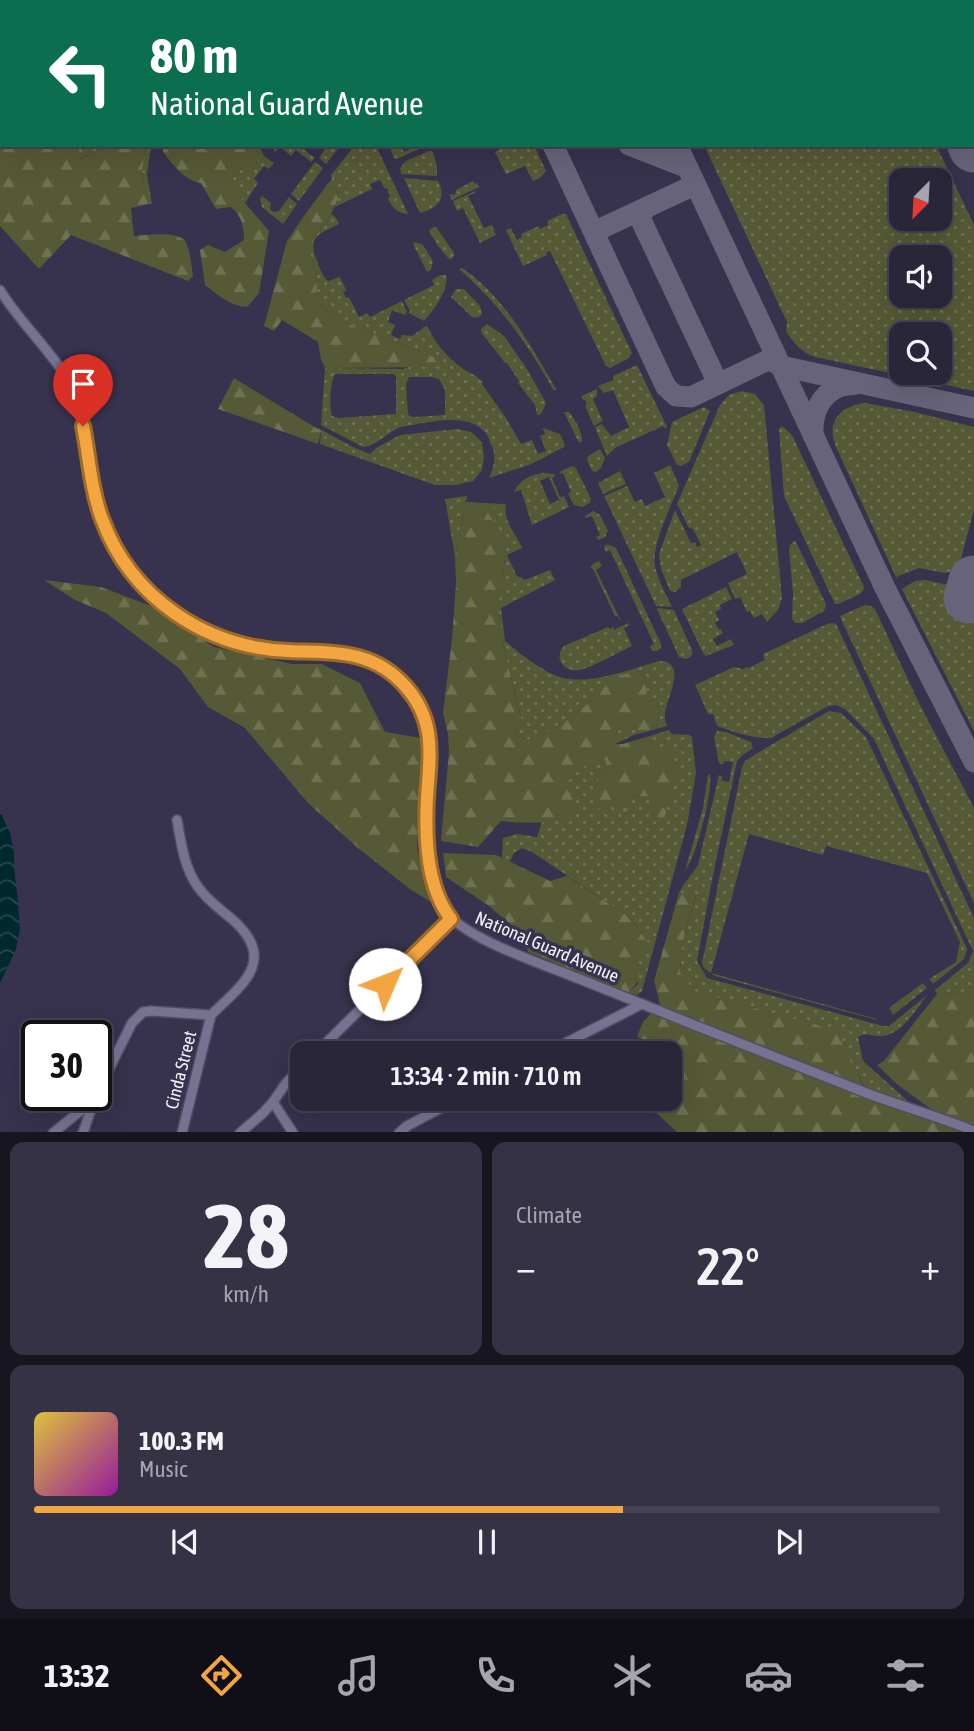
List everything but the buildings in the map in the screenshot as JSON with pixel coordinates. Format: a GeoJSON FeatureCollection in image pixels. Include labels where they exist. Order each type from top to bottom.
{"type":"FeatureCollection","features":[{"type":"Feature","properties":{"kind":"street","name":"National Guard Avenue"},"geometry":{"type":"LineString","coordinates":[[0,290],[11,309],[57,363],[72,386],[102,519],[125,563],[152,596],[184,620],[222,639],[241,645],[268,650],[337,652],[365,658],[390,672],[411,693],[422,712],[430,743],[427,818],[431,868],[437,892],[451,919],[482,938],[642,1004],[870,1094],[974,1131]]}},
{"type":"Feature","properties":{"kind":"street"},"geometry":{"type":"LineString","coordinates":[[112,1064],[132,1023],[143,1012],[158,1010],[211,1015],[247,979],[253,964],[253,948],[248,935],[195,884],[184,855],[177,820]]}},
{"type":"Feature","properties":{"kind":"street"},"geometry":{"type":"LineString","coordinates":[[328,1041],[451,919]]}},
{"type":"Feature","properties":{"kind":"street"},"geometry":{"type":"LineString","coordinates":[[569,1041],[642,1004]]}},
{"type":"Feature","properties":{"kind":"street","name":"Cinda Street"},"geometry":{"type":"LineString","coordinates":[[181,1132],[211,1015]]}},
{"type":"Feature","properties":{"kind":"street"},"geometry":{"type":"LineString","coordinates":[[240,1132],[273,1102],[290,1079]]}},
{"type":"Feature","properties":{"kind":"street"},"geometry":{"type":"LineString","coordinates":[[273,1102],[293,1132]]}},
{"type":"Feature","properties":{"kind":"street"},"geometry":{"type":"LineString","coordinates":[[53,1132],[78,1111]]}},
{"type":"Feature","properties":{"kind":"street"},"geometry":{"type":"LineString","coordinates":[[83,1132],[91,1111]]}},
{"type":"Feature","properties":{"kind":"street"},"geometry":{"type":"LineString","coordinates":[[399,1132],[435,1111]]}},
{"type":"Feature","properties":{"kind":"green space"},"geometry":{"type":"Polygon","coordinates":[[[0,147],[74,147],[80,159],[104,147],[146,147],[142,172],[148,204],[131,208],[134,236],[161,234],[181,238],[187,245],[193,276],[188,281],[71,235],[39,269],[0,226],[0,147]]]}},
{"type":"Feature","properties":{"kind":"green space"},"geometry":{"type":"Polygon","coordinates":[[[74,147],[104,147],[79,159],[74,147]]]}},
{"type":"Feature","properties":{"kind":"green space"},"geometry":{"type":"Polygon","coordinates":[[[146,147],[151,147],[147,175],[152,204],[148,204],[142,172],[146,147]]]}},
{"type":"Feature","properties":{"kind":"green space"},"geometry":{"type":"Polygon","coordinates":[[[164,147],[260,147],[264,156],[254,165],[235,172],[232,181],[239,196],[269,231],[259,293],[247,307],[230,302],[205,285],[200,250],[208,245],[225,252],[244,240],[240,218],[231,207],[216,209],[201,183],[184,175],[163,152],[164,147]]]}},
{"type":"Feature","properties":{"kind":"green space"},"geometry":{"type":"Polygon","coordinates":[[[280,147],[301,147],[315,158],[311,162],[296,150],[291,156],[280,147]]]}},
{"type":"Feature","properties":{"kind":"green space"},"geometry":{"type":"Polygon","coordinates":[[[327,147],[339,147],[326,164],[319,158],[327,147]]]}},
{"type":"Feature","properties":{"kind":"green space"},"geometry":{"type":"Polygon","coordinates":[[[353,147],[374,147],[378,150],[408,214],[394,207],[388,199],[390,196],[387,188],[385,189],[380,180],[370,184],[372,189],[335,207],[339,197],[335,188],[326,186],[332,179],[331,175],[353,147]]]}},
{"type":"Feature","properties":{"kind":"green space"},"geometry":{"type":"Polygon","coordinates":[[[390,147],[401,147],[404,152],[414,147],[423,147],[397,159],[390,147]]]}},
{"type":"Feature","properties":{"kind":"green space"},"geometry":{"type":"Polygon","coordinates":[[[504,147],[535,147],[546,171],[533,181],[525,166],[506,174],[495,152],[504,147]]]}},
{"type":"Feature","properties":{"kind":"green space"},"geometry":{"type":"Polygon","coordinates":[[[705,147],[937,147],[947,168],[889,168],[889,231],[952,231],[952,179],[974,225],[974,391],[946,385],[952,385],[952,322],[889,322],[889,373],[815,357],[792,340],[786,331],[787,322],[705,147]]]}},
{"type":"Feature","properties":{"kind":"green space"},"geometry":{"type":"Polygon","coordinates":[[[429,151],[433,152],[437,176],[401,174],[400,168],[406,161],[429,151]]]}},
{"type":"Feature","properties":{"kind":"green space"},"geometry":{"type":"Polygon","coordinates":[[[264,156],[274,163],[269,169],[264,166],[254,179],[258,183],[245,203],[232,181],[235,172],[254,165],[264,156]]]}},
{"type":"Feature","properties":{"kind":"green space"},"geometry":{"type":"Polygon","coordinates":[[[315,162],[323,168],[299,201],[291,194],[315,162]]]}},
{"type":"Feature","properties":{"kind":"green space"},"geometry":{"type":"Polygon","coordinates":[[[404,178],[438,181],[442,193],[439,202],[420,213],[404,178]]]}},
{"type":"Feature","properties":{"kind":"green space"},"geometry":{"type":"Polygon","coordinates":[[[473,181],[479,187],[452,200],[449,194],[455,195],[456,190],[473,181]]]}},
{"type":"Feature","properties":{"kind":"green space"},"geometry":{"type":"Polygon","coordinates":[[[326,186],[335,188],[339,197],[310,246],[310,254],[316,267],[317,301],[336,319],[434,357],[438,367],[325,368],[318,342],[282,320],[274,331],[264,326],[287,241],[326,186]]]}},
{"type":"Feature","properties":{"kind":"green space"},"geometry":{"type":"Polygon","coordinates":[[[476,192],[468,196],[484,228],[492,225],[496,235],[480,243],[463,208],[457,211],[453,201],[476,192]]]}},
{"type":"Feature","properties":{"kind":"green space"},"geometry":{"type":"Polygon","coordinates":[[[262,196],[271,203],[270,210],[274,212],[279,211],[289,197],[297,204],[283,224],[262,207],[262,196]]]}},
{"type":"Feature","properties":{"kind":"green space"},"geometry":{"type":"Polygon","coordinates":[[[331,214],[336,218],[339,224],[326,230],[314,241],[314,253],[321,272],[328,281],[340,277],[346,290],[343,292],[346,298],[349,297],[359,317],[367,313],[370,317],[402,301],[407,312],[405,315],[392,310],[388,322],[395,325],[391,335],[400,339],[402,335],[412,336],[428,327],[448,356],[483,382],[521,444],[532,440],[538,454],[546,451],[540,436],[545,434],[543,428],[560,434],[564,447],[531,464],[489,478],[493,469],[494,451],[485,432],[468,422],[445,420],[401,427],[363,447],[321,425],[325,368],[403,369],[434,357],[336,319],[317,301],[316,268],[310,254],[313,239],[331,214]],[[334,375],[331,390],[332,416],[339,418],[396,414],[396,376],[334,375]],[[409,377],[406,384],[408,415],[445,415],[445,390],[439,379],[409,377]]]}},
{"type":"Feature","properties":{"kind":"green space"},"geometry":{"type":"Polygon","coordinates":[[[566,214],[632,353],[629,358],[610,368],[606,366],[550,251],[523,266],[506,230],[511,228],[517,240],[522,237],[521,234],[539,226],[540,229],[548,225],[547,221],[566,214]]]}},
{"type":"Feature","properties":{"kind":"green space"},"geometry":{"type":"Polygon","coordinates":[[[436,227],[454,253],[450,260],[429,231],[436,227]]]}},
{"type":"Feature","properties":{"kind":"green space"},"geometry":{"type":"Polygon","coordinates":[[[415,242],[423,245],[433,261],[431,270],[427,272],[413,244],[415,242]]]}},
{"type":"Feature","properties":{"kind":"green space"},"geometry":{"type":"Polygon","coordinates":[[[462,268],[504,307],[556,389],[554,391],[512,326],[488,297],[459,269],[462,268]]]}},
{"type":"Feature","properties":{"kind":"green space"},"geometry":{"type":"Polygon","coordinates":[[[440,275],[447,277],[445,289],[424,321],[409,313],[404,300],[434,285],[432,280],[440,275]]]}},
{"type":"Feature","properties":{"kind":"green space"},"geometry":{"type":"Polygon","coordinates":[[[456,289],[464,289],[480,306],[480,316],[472,317],[451,297],[456,289]]]}},
{"type":"Feature","properties":{"kind":"green space"},"geometry":{"type":"Polygon","coordinates":[[[487,324],[504,336],[527,369],[546,403],[541,414],[537,415],[535,405],[507,363],[481,332],[487,324]]]}},
{"type":"Feature","properties":{"kind":"green space"},"geometry":{"type":"Polygon","coordinates":[[[637,365],[667,427],[663,426],[615,448],[607,456],[595,427],[602,424],[611,436],[629,427],[613,390],[604,393],[598,386],[637,365]]]}},
{"type":"Feature","properties":{"kind":"green space"},"geometry":{"type":"Polygon","coordinates":[[[234,378],[321,431],[318,444],[218,409],[234,378]]]}},
{"type":"Feature","properties":{"kind":"green space"},"geometry":{"type":"Polygon","coordinates":[[[597,389],[597,396],[593,399],[603,421],[594,426],[585,406],[587,404],[581,396],[597,389]]]}},
{"type":"Feature","properties":{"kind":"green space"},"geometry":{"type":"Polygon","coordinates":[[[742,391],[755,394],[764,405],[782,598],[778,610],[767,622],[762,614],[754,618],[750,611],[747,612],[740,597],[735,599],[728,583],[747,574],[737,552],[681,580],[681,587],[675,592],[670,591],[661,569],[659,554],[675,510],[691,543],[695,542],[697,547],[701,545],[677,504],[720,405],[729,395],[742,391]]]}},
{"type":"Feature","properties":{"kind":"green space"},"geometry":{"type":"Polygon","coordinates":[[[865,403],[974,427],[974,510],[958,570],[945,573],[919,568],[896,577],[834,440],[833,431],[837,417],[848,408],[865,403]]]}},
{"type":"Feature","properties":{"kind":"green space"},"geometry":{"type":"Polygon","coordinates":[[[704,407],[710,411],[689,462],[677,465],[667,445],[672,422],[704,407]]]}},
{"type":"Feature","properties":{"kind":"green space"},"geometry":{"type":"Polygon","coordinates":[[[564,412],[569,412],[578,426],[582,441],[579,443],[564,412]]]}},
{"type":"Feature","properties":{"kind":"green space"},"geometry":{"type":"Polygon","coordinates":[[[782,426],[792,435],[864,587],[860,594],[838,604],[835,604],[784,496],[779,429],[782,426]]]}},
{"type":"Feature","properties":{"kind":"green space"},"geometry":{"type":"Polygon","coordinates":[[[315,428],[370,454],[400,435],[457,429],[471,432],[482,442],[482,470],[473,481],[456,485],[435,485],[320,444],[321,431],[315,428]]]}},
{"type":"Feature","properties":{"kind":"green space"},"geometry":{"type":"Polygon","coordinates":[[[600,449],[605,458],[601,468],[596,472],[592,471],[588,456],[600,449]]]}},
{"type":"Feature","properties":{"kind":"green space"},"geometry":{"type":"Polygon","coordinates":[[[670,465],[679,486],[662,526],[656,548],[655,566],[672,607],[656,606],[604,496],[627,486],[635,502],[642,499],[645,506],[665,497],[654,473],[670,465]]]}},
{"type":"Feature","properties":{"kind":"green space"},"geometry":{"type":"Polygon","coordinates":[[[572,466],[576,468],[591,499],[590,503],[582,507],[574,505],[563,473],[559,474],[572,466]]]}},
{"type":"Feature","properties":{"kind":"green space"},"geometry":{"type":"Polygon","coordinates":[[[620,471],[626,484],[603,494],[598,483],[620,471]]]}},
{"type":"Feature","properties":{"kind":"green space"},"geometry":{"type":"Polygon","coordinates":[[[543,473],[554,474],[552,478],[560,497],[564,496],[569,507],[532,525],[521,490],[514,492],[522,481],[543,473]],[[549,477],[540,481],[550,504],[559,500],[549,477]]]}},
{"type":"Feature","properties":{"kind":"green space"},"geometry":{"type":"Polygon","coordinates":[[[467,496],[455,556],[445,499],[467,496]]]}},
{"type":"Feature","properties":{"kind":"green space"},"geometry":{"type":"Polygon","coordinates":[[[466,502],[503,504],[487,511],[506,541],[498,607],[503,645],[521,718],[515,725],[514,734],[528,740],[540,737],[599,695],[611,677],[645,670],[647,701],[657,702],[659,720],[656,728],[640,733],[635,729],[635,721],[630,731],[617,730],[614,744],[646,737],[656,746],[654,751],[659,755],[670,751],[678,772],[663,822],[648,821],[651,797],[632,795],[626,812],[613,807],[595,810],[592,791],[606,768],[605,752],[564,781],[578,807],[571,816],[548,822],[501,821],[478,847],[441,841],[449,752],[443,713],[452,639],[455,556],[466,502]]]}},
{"type":"Feature","properties":{"kind":"green space"},"geometry":{"type":"Polygon","coordinates":[[[506,504],[508,522],[522,548],[507,555],[517,576],[525,580],[550,570],[555,580],[501,608],[505,641],[546,671],[572,679],[597,678],[659,661],[668,663],[673,667],[674,682],[665,714],[667,726],[634,735],[613,745],[617,730],[636,719],[640,732],[656,728],[659,720],[657,702],[647,701],[645,670],[611,677],[599,695],[540,737],[528,740],[514,734],[515,725],[521,717],[503,645],[498,607],[506,541],[486,510],[506,504]]]}},
{"type":"Feature","properties":{"kind":"green space"},"geometry":{"type":"Polygon","coordinates":[[[593,511],[600,515],[608,531],[605,537],[599,540],[596,537],[600,535],[592,516],[585,516],[593,511]]]}},
{"type":"Feature","properties":{"kind":"green space"},"geometry":{"type":"Polygon","coordinates":[[[794,541],[826,604],[824,611],[802,623],[795,623],[792,619],[793,593],[789,550],[794,541]]]}},
{"type":"Feature","properties":{"kind":"green space"},"geometry":{"type":"Polygon","coordinates":[[[606,545],[616,548],[661,644],[657,651],[652,651],[650,646],[654,644],[610,550],[606,552],[606,545]]]}},
{"type":"Feature","properties":{"kind":"green space"},"geometry":{"type":"Polygon","coordinates":[[[599,561],[602,566],[596,570],[621,621],[615,616],[593,569],[590,568],[599,561]]]}},
{"type":"Feature","properties":{"kind":"green space"},"geometry":{"type":"Polygon","coordinates":[[[44,580],[101,587],[151,606],[214,647],[292,664],[322,664],[360,683],[385,732],[421,738],[417,849],[433,903],[411,890],[358,848],[308,803],[245,728],[208,707],[180,669],[106,613],[75,600],[44,580]]]}},
{"type":"Feature","properties":{"kind":"green space"},"geometry":{"type":"Polygon","coordinates":[[[925,580],[948,585],[952,590],[950,600],[974,607],[974,731],[902,589],[915,581],[925,580]]]}},
{"type":"Feature","properties":{"kind":"green space"},"geometry":{"type":"Polygon","coordinates":[[[726,587],[732,599],[720,605],[721,609],[715,612],[719,620],[715,623],[723,633],[713,639],[717,646],[731,639],[734,645],[706,656],[682,609],[726,587]]]}},
{"type":"Feature","properties":{"kind":"green space"},"geometry":{"type":"Polygon","coordinates":[[[865,605],[875,609],[919,703],[974,808],[974,903],[841,619],[840,616],[865,605]]]}},
{"type":"Feature","properties":{"kind":"green space"},"geometry":{"type":"Polygon","coordinates":[[[658,608],[674,610],[692,650],[689,658],[679,657],[658,608]]]}},
{"type":"Feature","properties":{"kind":"green space"},"geometry":{"type":"Polygon","coordinates":[[[628,623],[624,628],[632,646],[580,670],[569,669],[562,664],[560,655],[564,646],[608,627],[613,627],[614,630],[628,623]]]}},
{"type":"Feature","properties":{"kind":"green space"},"geometry":{"type":"Polygon","coordinates":[[[832,623],[836,624],[974,918],[974,999],[972,996],[955,993],[937,994],[935,990],[968,963],[973,951],[874,739],[845,709],[836,705],[828,706],[771,738],[737,733],[717,726],[713,714],[708,714],[695,685],[734,667],[748,668],[765,660],[763,654],[832,623]]]}},
{"type":"Feature","properties":{"kind":"green space"},"geometry":{"type":"Polygon","coordinates":[[[829,711],[841,713],[866,737],[967,949],[964,959],[933,984],[929,979],[956,962],[960,942],[927,873],[826,846],[823,855],[749,834],[711,973],[877,1020],[715,976],[704,968],[702,963],[745,761],[829,711]]]}},
{"type":"Feature","properties":{"kind":"green space"},"geometry":{"type":"Polygon","coordinates":[[[669,730],[672,734],[692,737],[696,773],[687,825],[642,991],[637,995],[627,993],[638,984],[637,961],[648,943],[636,925],[626,915],[532,852],[522,848],[514,853],[509,864],[502,857],[503,838],[517,834],[537,837],[544,815],[575,801],[563,781],[605,751],[606,768],[592,791],[652,797],[659,755],[654,751],[656,746],[646,737],[669,730]]]}},
{"type":"Feature","properties":{"kind":"green space"},"geometry":{"type":"Polygon","coordinates":[[[717,731],[751,742],[753,748],[737,761],[697,961],[707,978],[883,1026],[889,1026],[926,996],[906,1022],[894,1032],[858,1037],[863,1061],[911,1104],[865,1088],[859,1076],[797,1020],[694,991],[680,972],[682,944],[696,896],[679,893],[698,865],[719,775],[722,776],[722,781],[729,782],[733,762],[724,761],[723,765],[719,763],[714,737],[717,731]]]}},
{"type":"Feature","properties":{"kind":"green space"},"geometry":{"type":"Polygon","coordinates":[[[710,774],[703,824],[685,871],[703,808],[710,774]]]}},
{"type":"Feature","properties":{"kind":"green space"},"geometry":{"type":"Polygon","coordinates":[[[443,853],[496,855],[550,881],[567,876],[626,915],[648,943],[646,957],[637,961],[639,975],[635,986],[627,993],[528,952],[523,935],[489,906],[446,877],[443,853]]]}},
{"type":"Feature","properties":{"kind":"green space"},"geometry":{"type":"Polygon","coordinates":[[[679,893],[696,895],[682,944],[680,972],[694,991],[837,1031],[870,1100],[962,1132],[677,1132],[654,1111],[682,1111],[682,1041],[649,1041],[637,1037],[643,1022],[660,1004],[654,981],[679,893]]]}},
{"type":"Feature","properties":{"kind":"green space"},"geometry":{"type":"Polygon","coordinates":[[[923,983],[927,988],[893,1015],[889,1008],[923,983]]]}},
{"type":"Feature","properties":{"kind":"green space"},"geometry":{"type":"Polygon","coordinates":[[[937,994],[972,996],[974,999],[974,1125],[935,1112],[898,1085],[877,1065],[884,1061],[937,994]]]}},
{"type":"Feature","properties":{"kind":"water"},"geometry":{"type":"Polygon","coordinates":[[[0,811],[10,833],[14,852],[20,929],[16,949],[0,983],[0,811]]]}},
{"type":"Feature","properties":{"kind":"taxiway"},"geometry":{"type":"LineString","coordinates":[[554,147],[666,387],[676,396],[691,397],[766,361],[772,361],[781,366],[974,408]]}},
{"type":"Feature","properties":{"kind":"taxiway"},"geometry":{"type":"LineString","coordinates":[[634,147],[688,168]]}},
{"type":"Feature","properties":{"kind":"taxiway"},"geometry":{"type":"LineString","coordinates":[[678,147],[885,588],[974,762]]}},
{"type":"Feature","properties":{"kind":"taxiway"},"geometry":{"type":"LineString","coordinates":[[596,238],[600,229],[688,188],[692,177]]}},
{"type":"Feature","properties":{"kind":"taxiway"},"geometry":{"type":"LineString","coordinates":[[646,208],[640,216],[641,220],[715,377],[724,381]]}},
{"type":"Feature","properties":{"kind":"taxiway"},"geometry":{"type":"LineString","coordinates":[[813,435],[818,406],[826,395],[839,387],[856,384]]}},
{"type":"Feature","properties":{"kind":"runway"},"geometry":{"type":"LineString","coordinates":[[969,598],[974,581]]}},
{"type":"Feature","properties":{"kind":"route"},"geometry":{"type":"LineString","coordinates":[[83,426],[99,509],[107,531],[131,572],[159,602],[203,631],[241,645],[268,650],[337,652],[365,658],[397,678],[418,702],[430,743],[427,798],[429,856],[437,892],[451,919],[385,984]]}}]}
